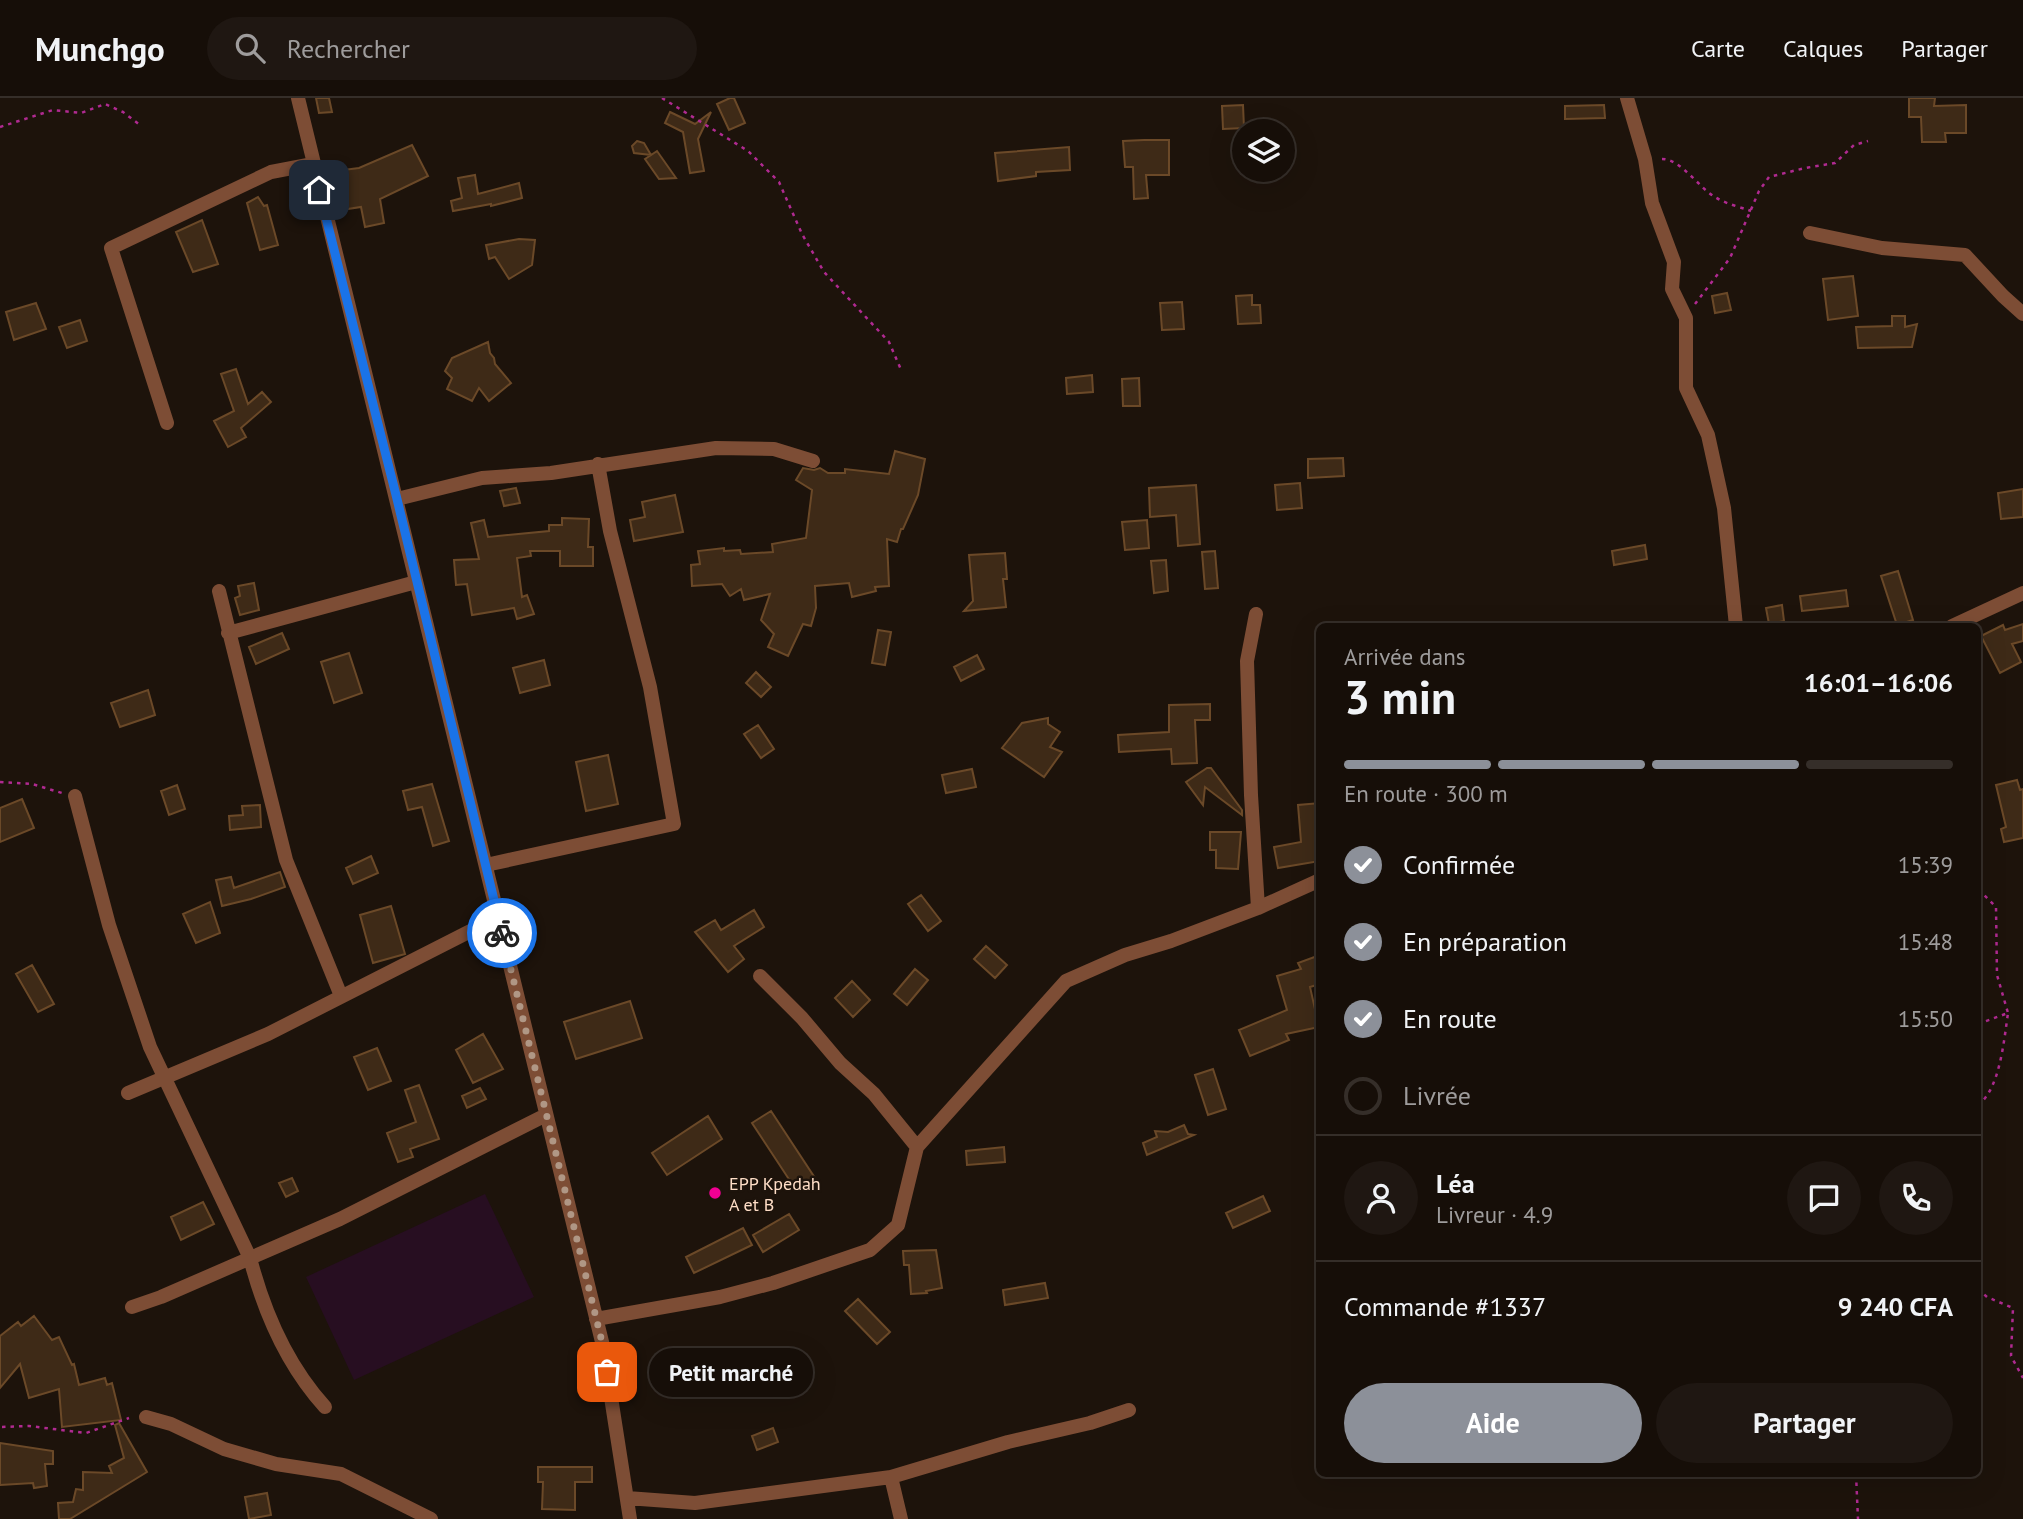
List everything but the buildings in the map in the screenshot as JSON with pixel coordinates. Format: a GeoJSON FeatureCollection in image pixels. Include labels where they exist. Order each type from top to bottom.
{"type":"FeatureCollection","features":[{"type":"Feature","properties":{"kind":"street"},"geometry":{"type":"LineString","coordinates":[[298,98],[603,1346],[630,1519]]}},
{"type":"Feature","properties":{"kind":"street"},"geometry":{"type":"LineString","coordinates":[[1626,98],[1645,159],[1651,203],[1674,262],[1672,289],[1686,318],[1686,388],[1708,435],[1724,509],[1736,623]]}},
{"type":"Feature","properties":{"kind":"street"},"geometry":{"type":"LineString","coordinates":[[167,423],[111,248],[271,172],[313,164]]}},
{"type":"Feature","properties":{"kind":"street"},"geometry":{"type":"LineString","coordinates":[[1810,233],[1882,248],[1965,256],[2023,314]]}},
{"type":"Feature","properties":{"kind":"street"},"geometry":{"type":"LineString","coordinates":[[397,499],[482,478],[551,472],[716,448],[774,449],[813,460]]}},
{"type":"Feature","properties":{"kind":"street"},"geometry":{"type":"LineString","coordinates":[[486,864],[674,824],[650,687],[610,531],[598,464]]}},
{"type":"Feature","properties":{"kind":"street"},"geometry":{"type":"LineString","coordinates":[[228,633],[416,582]]}},
{"type":"Feature","properties":{"kind":"street"},"geometry":{"type":"LineString","coordinates":[[219,591],[286,860],[341,996]]}},
{"type":"Feature","properties":{"kind":"street"},"geometry":{"type":"LineString","coordinates":[[1958,623],[2023,593]]}},
{"type":"Feature","properties":{"kind":"street"},"geometry":{"type":"LineString","coordinates":[[1255,614],[1247,661],[1258,908]]}},
{"type":"Feature","properties":{"kind":"street"},"geometry":{"type":"LineString","coordinates":[[75,796],[109,925],[150,1047],[250,1258],[257,1287],[273,1328],[306,1387],[325,1407]]}},
{"type":"Feature","properties":{"kind":"street"},"geometry":{"type":"LineString","coordinates":[[596,1319],[720,1297],[773,1283],[870,1250],[898,1225],[917,1147],[1066,981],[1125,955],[1171,941],[1258,908],[1316,882]]}},
{"type":"Feature","properties":{"kind":"street"},"geometry":{"type":"LineString","coordinates":[[128,1093],[268,1034],[498,917]]}},
{"type":"Feature","properties":{"kind":"street"},"geometry":{"type":"LineString","coordinates":[[760,976],[802,1018],[840,1063],[874,1094],[917,1147]]}},
{"type":"Feature","properties":{"kind":"street"},"geometry":{"type":"LineString","coordinates":[[132,1307],[340,1219],[546,1115]]}},
{"type":"Feature","properties":{"kind":"street"},"geometry":{"type":"LineString","coordinates":[[627,1498],[695,1503],[891,1477],[1129,1410]]}},
{"type":"Feature","properties":{"kind":"street"},"geometry":{"type":"LineString","coordinates":[[146,1417],[171,1424],[224,1449],[263,1460],[341,1474],[431,1519]]}},
{"type":"Feature","properties":{"kind":"street"},"geometry":{"type":"LineString","coordinates":[[891,1477],[901,1519]]}},
{"type":"Feature","properties":{"kind":"path"},"geometry":{"type":"LineString","coordinates":[[662,98],[748,151],[779,182],[802,234],[824,272],[889,342],[902,372]]}},
{"type":"Feature","properties":{"kind":"path"},"geometry":{"type":"LineString","coordinates":[[0,127],[53,110],[80,113],[105,104],[123,112],[140,125]]}},
{"type":"Feature","properties":{"kind":"path"},"geometry":{"type":"LineString","coordinates":[[1686,318],[1730,258],[1759,191],[1769,177],[1805,167],[1835,163],[1854,145],[1868,141]]}},
{"type":"Feature","properties":{"kind":"path"},"geometry":{"type":"LineString","coordinates":[[1645,159],[1668,159],[1715,197],[1751,211]]}},
{"type":"Feature","properties":{"kind":"path"},"geometry":{"type":"LineString","coordinates":[[0,782],[32,785],[75,796]]}},
{"type":"Feature","properties":{"kind":"path"},"geometry":{"type":"LineString","coordinates":[[1981,892],[1996,907],[1997,975],[2008,1013],[2001,1062],[1985,1100],[1981,1103]]}},
{"type":"Feature","properties":{"kind":"path"},"geometry":{"type":"LineString","coordinates":[[1981,1023],[2008,1013]]}},
{"type":"Feature","properties":{"kind":"path"},"geometry":{"type":"LineString","coordinates":[[1981,1292],[2013,1308],[2011,1356],[2023,1378]]}},
{"type":"Feature","properties":{"kind":"path"},"geometry":{"type":"LineString","coordinates":[[2,1427],[29,1426],[86,1433],[134,1417],[146,1417]]}},
{"type":"Feature","properties":{"kind":"path"},"geometry":{"type":"LineString","coordinates":[[1856,1477],[1858,1519]]}},
{"type":"Feature","properties":{"kind":"shaded area"},"geometry":{"type":"Polygon","coordinates":[[[485,1194],[534,1297],[354,1380],[306,1277],[485,1194]]]}},
{"type":"Feature","properties":{"kind":"way so far"},"geometry":{"type":"LineString","coordinates":[[502,933],[603,1346],[607,1372]]}},
{"type":"Feature","properties":{"kind":"place","name":"EPP Kpedah A et B"},"geometry":{"type":"Point","coordinates":[715,1193]}},
{"type":"Feature","properties":{"kind":"place","name":"Petit marché"},"geometry":{"type":"Point","coordinates":[607,1372]}},
{"type":"Feature","properties":{"kind":"route"},"geometry":{"type":"LineString","coordinates":[[319,190],[502,933]]}}]}
